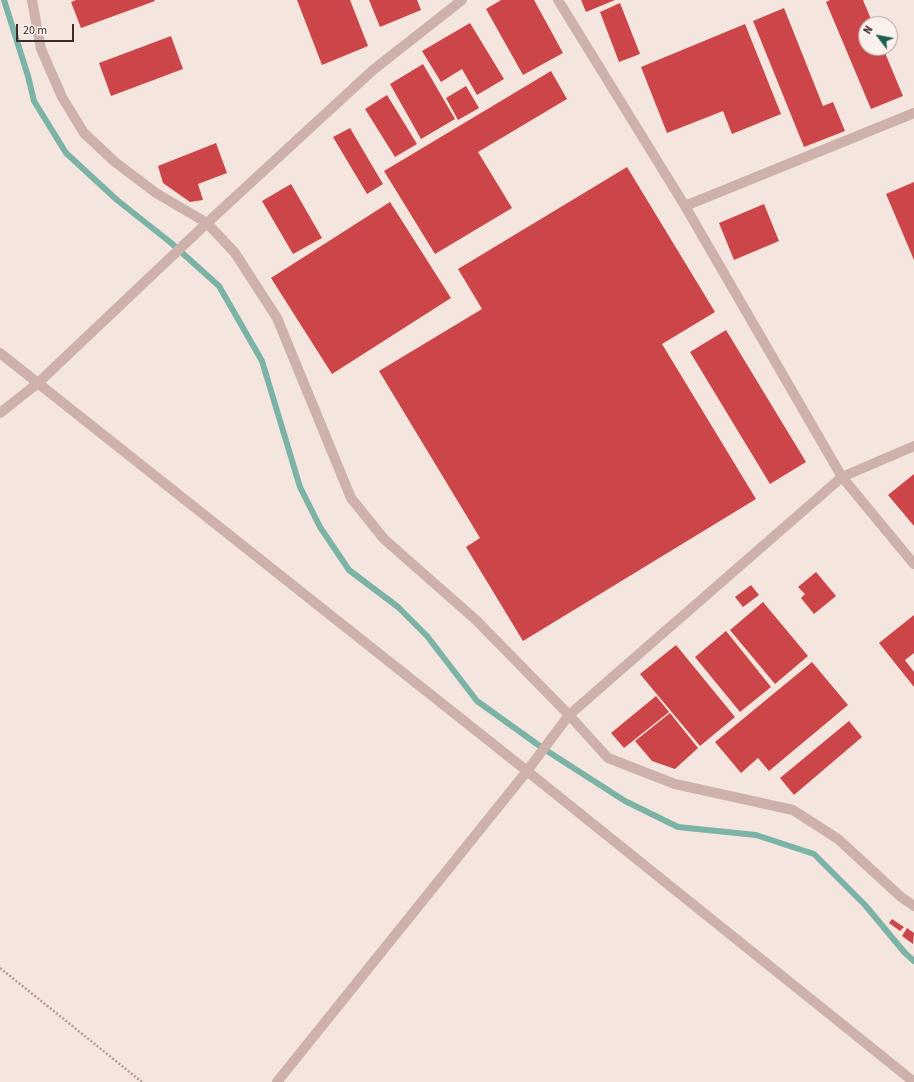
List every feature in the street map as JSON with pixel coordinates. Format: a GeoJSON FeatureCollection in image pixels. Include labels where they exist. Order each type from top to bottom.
{"type":"FeatureCollection","features":[{"type":"Feature","properties":{"kind":"street"},"geometry":{"type":"LineString","coordinates":[[32,0],[41,49],[62,97],[84,133],[115,162],[156,193],[206,223],[235,254],[277,318],[351,498],[384,539],[476,620],[569,715],[608,758],[675,784],[793,810],[838,839],[901,897],[914,906]]}},
{"type":"Feature","properties":{"kind":"street"},"geometry":{"type":"LineString","coordinates":[[0,413],[38,383],[206,223],[373,70],[462,0]]}},
{"type":"Feature","properties":{"kind":"street"},"geometry":{"type":"LineString","coordinates":[[558,0],[685,206],[842,477],[914,564]]}},
{"type":"Feature","properties":{"kind":"street"},"geometry":{"type":"LineString","coordinates":[[685,206],[914,112]]}},
{"type":"Feature","properties":{"kind":"street"},"geometry":{"type":"LineString","coordinates":[[0,353],[527,771],[914,1082]]}},
{"type":"Feature","properties":{"kind":"street"},"geometry":{"type":"LineString","coordinates":[[277,1082],[527,771],[569,715],[842,477],[914,446]]}},
{"type":"Feature","properties":{"kind":"path"},"geometry":{"type":"LineString","coordinates":[[0,968],[142,1082]]}},
{"type":"Feature","properties":{"kind":"building"},"geometry":{"type":"Polygon","coordinates":[[[76,0],[155,1],[81,28],[71,2],[76,0]]]}},
{"type":"Feature","properties":{"kind":"building"},"geometry":{"type":"Polygon","coordinates":[[[297,0],[350,0],[368,46],[322,65],[297,0]]]}},
{"type":"Feature","properties":{"kind":"building"},"geometry":{"type":"Polygon","coordinates":[[[369,0],[417,0],[421,10],[380,27],[369,0]]]}},
{"type":"Feature","properties":{"kind":"building"},"geometry":{"type":"Polygon","coordinates":[[[501,0],[534,0],[563,53],[523,75],[486,9],[501,0]]]}},
{"type":"Feature","properties":{"kind":"building"},"geometry":{"type":"Polygon","coordinates":[[[581,0],[615,0],[586,12],[581,0]]]}},
{"type":"Feature","properties":{"kind":"building"},"geometry":{"type":"Polygon","coordinates":[[[830,0],[863,0],[870,16],[858,16],[858,56],[886,56],[903,96],[871,109],[826,2],[830,0]]]}},
{"type":"Feature","properties":{"kind":"building"},"geometry":{"type":"Polygon","coordinates":[[[620,3],[640,54],[619,62],[600,12],[620,3]]]}},
{"type":"Feature","properties":{"kind":"building"},"geometry":{"type":"Polygon","coordinates":[[[784,8],[823,106],[833,102],[845,131],[804,147],[753,21],[784,8]]]}},
{"type":"Feature","properties":{"kind":"building"},"geometry":{"type":"Polygon","coordinates":[[[470,23],[504,79],[477,95],[462,69],[441,82],[422,51],[470,23]]]}},
{"type":"Feature","properties":{"kind":"building"},"geometry":{"type":"Polygon","coordinates":[[[745,24],[781,114],[732,134],[723,111],[667,133],[641,67],[745,24]]]}},
{"type":"Feature","properties":{"kind":"building"},"geometry":{"type":"Polygon","coordinates":[[[171,36],[183,69],[111,96],[99,63],[171,36]]]}},
{"type":"Feature","properties":{"kind":"building"},"geometry":{"type":"Polygon","coordinates":[[[423,64],[455,119],[421,139],[390,84],[423,64]]]}},
{"type":"Feature","properties":{"kind":"building"},"geometry":{"type":"Polygon","coordinates":[[[551,71],[567,99],[478,152],[512,208],[435,254],[384,171],[551,71]]]}},
{"type":"Feature","properties":{"kind":"building"},"geometry":{"type":"Polygon","coordinates":[[[466,86],[479,108],[458,120],[446,98],[466,86]]]}},
{"type":"Feature","properties":{"kind":"building"},"geometry":{"type":"Polygon","coordinates":[[[387,95],[417,144],[395,157],[365,109],[387,95]]]}},
{"type":"Feature","properties":{"kind":"building"},"geometry":{"type":"Polygon","coordinates":[[[350,128],[383,184],[367,194],[333,137],[350,128]]]}},
{"type":"Feature","properties":{"kind":"building"},"geometry":{"type":"Polygon","coordinates":[[[216,143],[227,173],[198,184],[203,200],[190,202],[163,183],[158,166],[216,143]]]}},
{"type":"Feature","properties":{"kind":"building"},"geometry":{"type":"Polygon","coordinates":[[[627,167],[715,312],[662,344],[756,499],[523,641],[466,547],[480,538],[379,371],[482,309],[458,269],[627,167]]]}},
{"type":"Feature","properties":{"kind":"building"},"geometry":{"type":"Polygon","coordinates":[[[914,182],[914,260],[886,194],[914,182]]]}},
{"type":"Feature","properties":{"kind":"building"},"geometry":{"type":"Polygon","coordinates":[[[291,184],[322,238],[293,254],[262,201],[291,184]]]}},
{"type":"Feature","properties":{"kind":"building"},"geometry":{"type":"Polygon","coordinates":[[[390,202],[451,298],[332,374],[271,278],[390,202]]]}},
{"type":"Feature","properties":{"kind":"building"},"geometry":{"type":"Polygon","coordinates":[[[764,204],[779,241],[734,260],[719,223],[764,204]]]}},
{"type":"Feature","properties":{"kind":"building"},"geometry":{"type":"Polygon","coordinates":[[[726,330],[806,462],[770,484],[690,352],[726,330]]]}},
{"type":"Feature","properties":{"kind":"building"},"geometry":{"type":"Polygon","coordinates":[[[914,474],[914,526],[888,495],[914,474]]]}},
{"type":"Feature","properties":{"kind":"building"},"geometry":{"type":"Polygon","coordinates":[[[816,572],[836,596],[814,614],[801,598],[805,594],[798,587],[816,572]]]}},
{"type":"Feature","properties":{"kind":"building"},"geometry":{"type":"Polygon","coordinates":[[[751,585],[759,595],[743,607],[735,597],[751,585]]]}},
{"type":"Feature","properties":{"kind":"building"},"geometry":{"type":"Polygon","coordinates":[[[763,602],[808,656],[775,684],[730,630],[763,602]]]}},
{"type":"Feature","properties":{"kind":"building"},"geometry":{"type":"Polygon","coordinates":[[[914,615],[914,653],[905,660],[914,672],[914,687],[879,643],[914,615]]]}},
{"type":"Feature","properties":{"kind":"building"},"geometry":{"type":"Polygon","coordinates":[[[726,631],[771,687],[740,712],[695,657],[726,631]]]}},
{"type":"Feature","properties":{"kind":"building"},"geometry":{"type":"Polygon","coordinates":[[[676,645],[735,717],[700,746],[640,674],[676,645]]]}},
{"type":"Feature","properties":{"kind":"building"},"geometry":{"type":"Polygon","coordinates":[[[812,662],[848,705],[769,771],[758,758],[741,773],[715,742],[812,662]]]}},
{"type":"Feature","properties":{"kind":"building"},"geometry":{"type":"Polygon","coordinates":[[[656,696],[669,712],[624,748],[611,733],[656,696]]]}},
{"type":"Feature","properties":{"kind":"building"},"geometry":{"type":"Polygon","coordinates":[[[670,713],[698,748],[675,769],[652,761],[635,741],[670,713]]]}},
{"type":"Feature","properties":{"kind":"building"},"geometry":{"type":"Polygon","coordinates":[[[849,721],[862,737],[794,795],[780,778],[849,721]]]}},
{"type":"Feature","properties":{"kind":"building"},"geometry":{"type":"Polygon","coordinates":[[[892,919],[904,927],[900,931],[889,923],[892,919]]]}},
{"type":"Feature","properties":{"kind":"building"},"geometry":{"type":"Polygon","coordinates":[[[907,928],[914,933],[913,944],[902,936],[907,928]]]}},
{"type":"Feature","properties":{"kind":"waterway"},"geometry":{"type":"LineString","coordinates":[[4,0],[28,76],[34,101],[66,153],[117,200],[170,242],[219,286],[262,361],[300,487],[320,527],[349,570],[398,607],[427,636],[477,701],[544,749],[625,801],[678,827],[756,835],[814,854],[865,905],[905,953],[914,961]]}}]}
